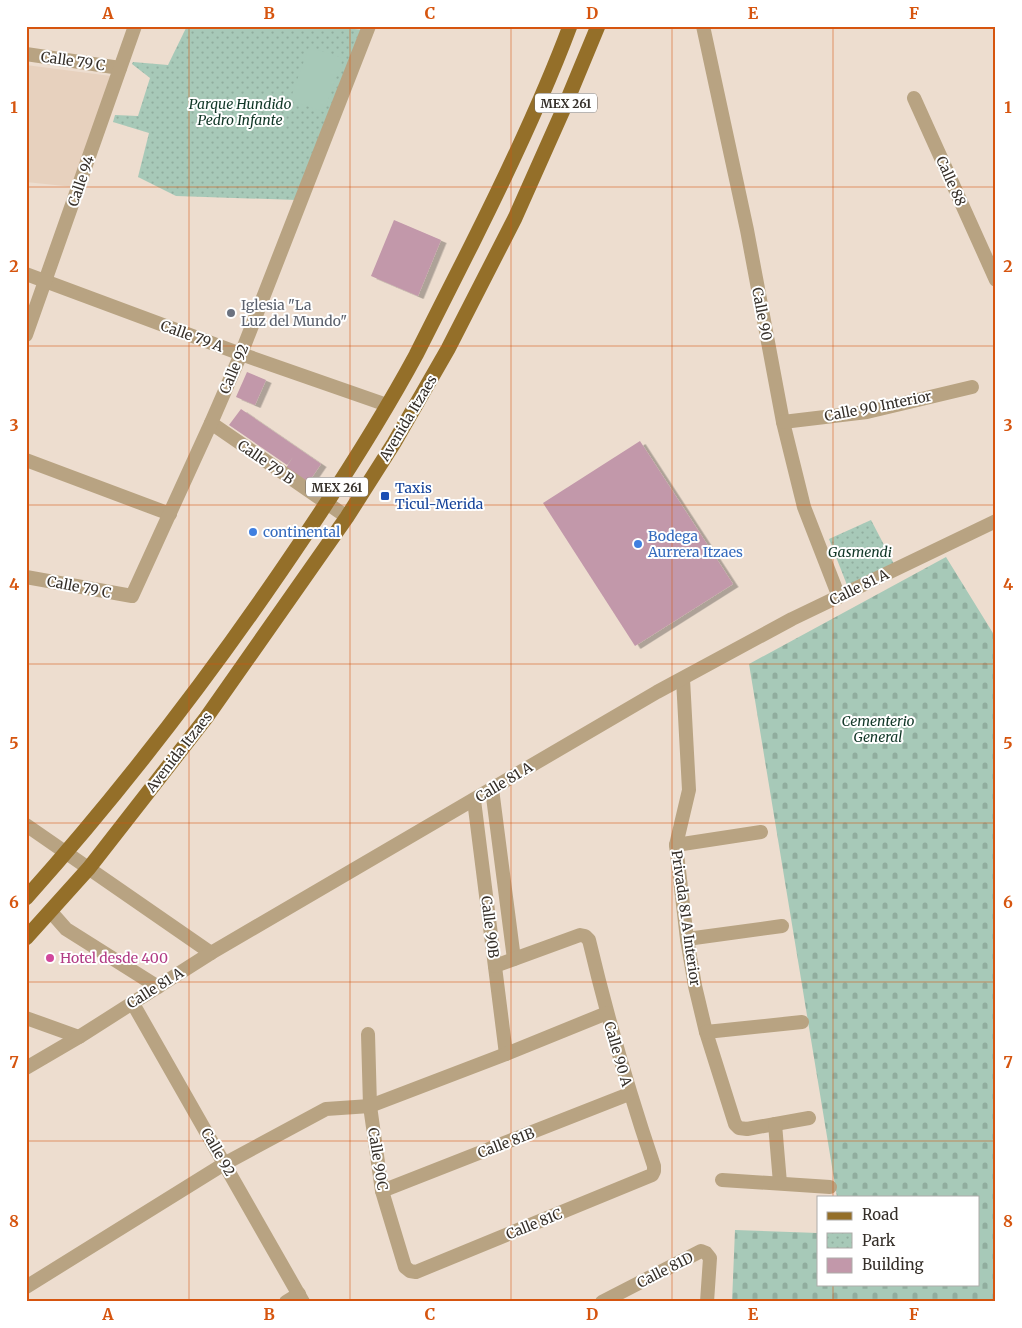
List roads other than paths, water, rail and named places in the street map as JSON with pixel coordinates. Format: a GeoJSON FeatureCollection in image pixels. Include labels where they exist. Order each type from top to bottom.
{"type":"FeatureCollection","features":[{"type":"Feature","properties":{"kind":"main road","name":"Avenida Itzaes"},"geometry":{"type":"LineString","coordinates":[[26,898],[67,852],[186,704],[249,619],[327,504],[415,357],[510,168],[552,73],[570,26]]}},
{"type":"Feature","properties":{"kind":"main road","name":"Avenida Itzaes"},"geometry":{"type":"LineString","coordinates":[[26,938],[52,912],[89,868],[206,718],[347,517],[394,443],[436,370],[515,218],[598,26]]}},
{"type":"Feature","properties":{"kind":"main road"},"geometry":{"type":"LineString","coordinates":[[510,168],[533,179]]}},
{"type":"Feature","properties":{"kind":"main road"},"geometry":{"type":"LineString","coordinates":[[415,357],[436,370]]}},
{"type":"Feature","properties":{"kind":"main road"},"geometry":{"type":"LineString","coordinates":[[186,704],[206,718]]}},
{"type":"Feature","properties":{"kind":"street","name":"Calle 94"},"geometry":{"type":"LineString","coordinates":[[26,335],[135,26]]}},
{"type":"Feature","properties":{"kind":"street","name":"Calle 92"},"geometry":{"type":"LineString","coordinates":[[132,596],[241,354],[369,26]]}},
{"type":"Feature","properties":{"kind":"street","name":"Calle 90"},"geometry":{"type":"LineString","coordinates":[[703,26],[746,230],[783,422],[804,507],[838,597]]}},
{"type":"Feature","properties":{"kind":"street","name":"Calle 79 C"},"geometry":{"type":"LineString","coordinates":[[26,54],[120,68]]}},
{"type":"Feature","properties":{"kind":"street","name":"Calle 88"},"geometry":{"type":"LineString","coordinates":[[914,98],[992,262],[996,280]]}},
{"type":"Feature","properties":{"kind":"street","name":"Calle 79 A"},"geometry":{"type":"LineString","coordinates":[[26,274],[241,354],[387,405]]}},
{"type":"Feature","properties":{"kind":"street","name":"Calle 90 Interior"},"geometry":{"type":"LineString","coordinates":[[783,422],[867,412],[972,387]]}},
{"type":"Feature","properties":{"kind":"street","name":"Calle 79 B"},"geometry":{"type":"LineString","coordinates":[[211,423],[347,517]]}},
{"type":"Feature","properties":{"kind":"street"},"geometry":{"type":"LineString","coordinates":[[26,460],[170,514]]}},
{"type":"Feature","properties":{"kind":"street","name":"Calle 81 A"},"geometry":{"type":"LineString","coordinates":[[26,1068],[79,1037],[211,953],[657,692],[792,619],[996,521]]}},
{"type":"Feature","properties":{"kind":"street","name":"Calle 79 C"},"geometry":{"type":"LineString","coordinates":[[27,578],[132,596]]}},
{"type":"Feature","properties":{"kind":"street","name":"Privada 81 A Interior"},"geometry":{"type":"LineString","coordinates":[[683,679],[689,790],[676,845],[687,939],[695,986],[706,1032],[734,1124],[739,1128],[746,1129],[775,1124]]}},
{"type":"Feature","properties":{"kind":"street"},"geometry":{"type":"LineString","coordinates":[[492,789],[514,959],[495,966]]}},
{"type":"Feature","properties":{"kind":"street","name":"Calle 90B"},"geometry":{"type":"LineString","coordinates":[[474,800],[506,1054]]}},
{"type":"Feature","properties":{"kind":"street"},"geometry":{"type":"LineString","coordinates":[[26,825],[211,953]]}},
{"type":"Feature","properties":{"kind":"street"},"geometry":{"type":"LineString","coordinates":[[676,845],[761,832]]}},
{"type":"Feature","properties":{"kind":"street"},"geometry":{"type":"LineString","coordinates":[[52,912],[66,929],[158,987]]}},
{"type":"Feature","properties":{"kind":"street"},"geometry":{"type":"LineString","coordinates":[[687,939],[782,926]]}},
{"type":"Feature","properties":{"kind":"street","name":"Calle 90 A"},"geometry":{"type":"LineString","coordinates":[[514,959],[580,935],[585,936],[589,940],[606,1013],[654,1166],[652,1175]]}},
{"type":"Feature","properties":{"kind":"street","name":"Calle 92"},"geometry":{"type":"LineString","coordinates":[[132,1002],[301,1298]]}},
{"type":"Feature","properties":{"kind":"street"},"geometry":{"type":"LineString","coordinates":[[26,1288],[224,1164],[326,1109],[370,1106],[606,1013]]}},
{"type":"Feature","properties":{"kind":"street"},"geometry":{"type":"LineString","coordinates":[[26,1018],[79,1037]]}},
{"type":"Feature","properties":{"kind":"street"},"geometry":{"type":"LineString","coordinates":[[706,1032],[802,1022]]}},
{"type":"Feature","properties":{"kind":"street","name":"Calle 90C"},"geometry":{"type":"LineString","coordinates":[[368,1034],[370,1106],[382,1191],[405,1267],[410,1271],[416,1272]]}},
{"type":"Feature","properties":{"kind":"street","name":"Calle 81B"},"geometry":{"type":"LineString","coordinates":[[382,1191],[630,1094]]}},
{"type":"Feature","properties":{"kind":"street"},"geometry":{"type":"LineString","coordinates":[[780,1184],[775,1124],[809,1118]]}},
{"type":"Feature","properties":{"kind":"street","name":"Calle 81C"},"geometry":{"type":"LineString","coordinates":[[416,1272],[652,1175]]}},
{"type":"Feature","properties":{"kind":"street"},"geometry":{"type":"LineString","coordinates":[[722,1180],[830,1188]]}},
{"type":"Feature","properties":{"kind":"street","name":"Calle 81D"},"geometry":{"type":"LineString","coordinates":[[614,1300],[701,1251],[706,1252],[710,1258],[707,1302]]}},
{"type":"Feature","properties":{"kind":"street"},"geometry":{"type":"LineString","coordinates":[[286,1302],[301,1298]]}},
{"type":"Feature","properties":{"kind":"place","name":"Iglesia \"La Luz del Mundo\""},"geometry":{"type":"Point","coordinates":[231,313]}},
{"type":"Feature","properties":{"kind":"place","name":"Taxis Ticul-Merida"},"geometry":{"type":"Point","coordinates":[385,496]}},
{"type":"Feature","properties":{"kind":"place","name":"continental"},"geometry":{"type":"Point","coordinates":[253,532]}},
{"type":"Feature","properties":{"kind":"place","name":"Bodega Aurrera Itzaes"},"geometry":{"type":"Point","coordinates":[638,544]}},
{"type":"Feature","properties":{"kind":"place","name":"Hotel desde 400"},"geometry":{"type":"Point","coordinates":[50,958]}},
{"type":"Feature","properties":{"kind":"park label","name":"Parque Hundido Pedro Infante"},"geometry":{"type":"Point","coordinates":[240,112]}},
{"type":"Feature","properties":{"kind":"park label","name":"Gasmendi"},"geometry":{"type":"Point","coordinates":[860,552]}},
{"type":"Feature","properties":{"kind":"park label","name":"Cementerio General"},"geometry":{"type":"Point","coordinates":[878,730]}}]}
